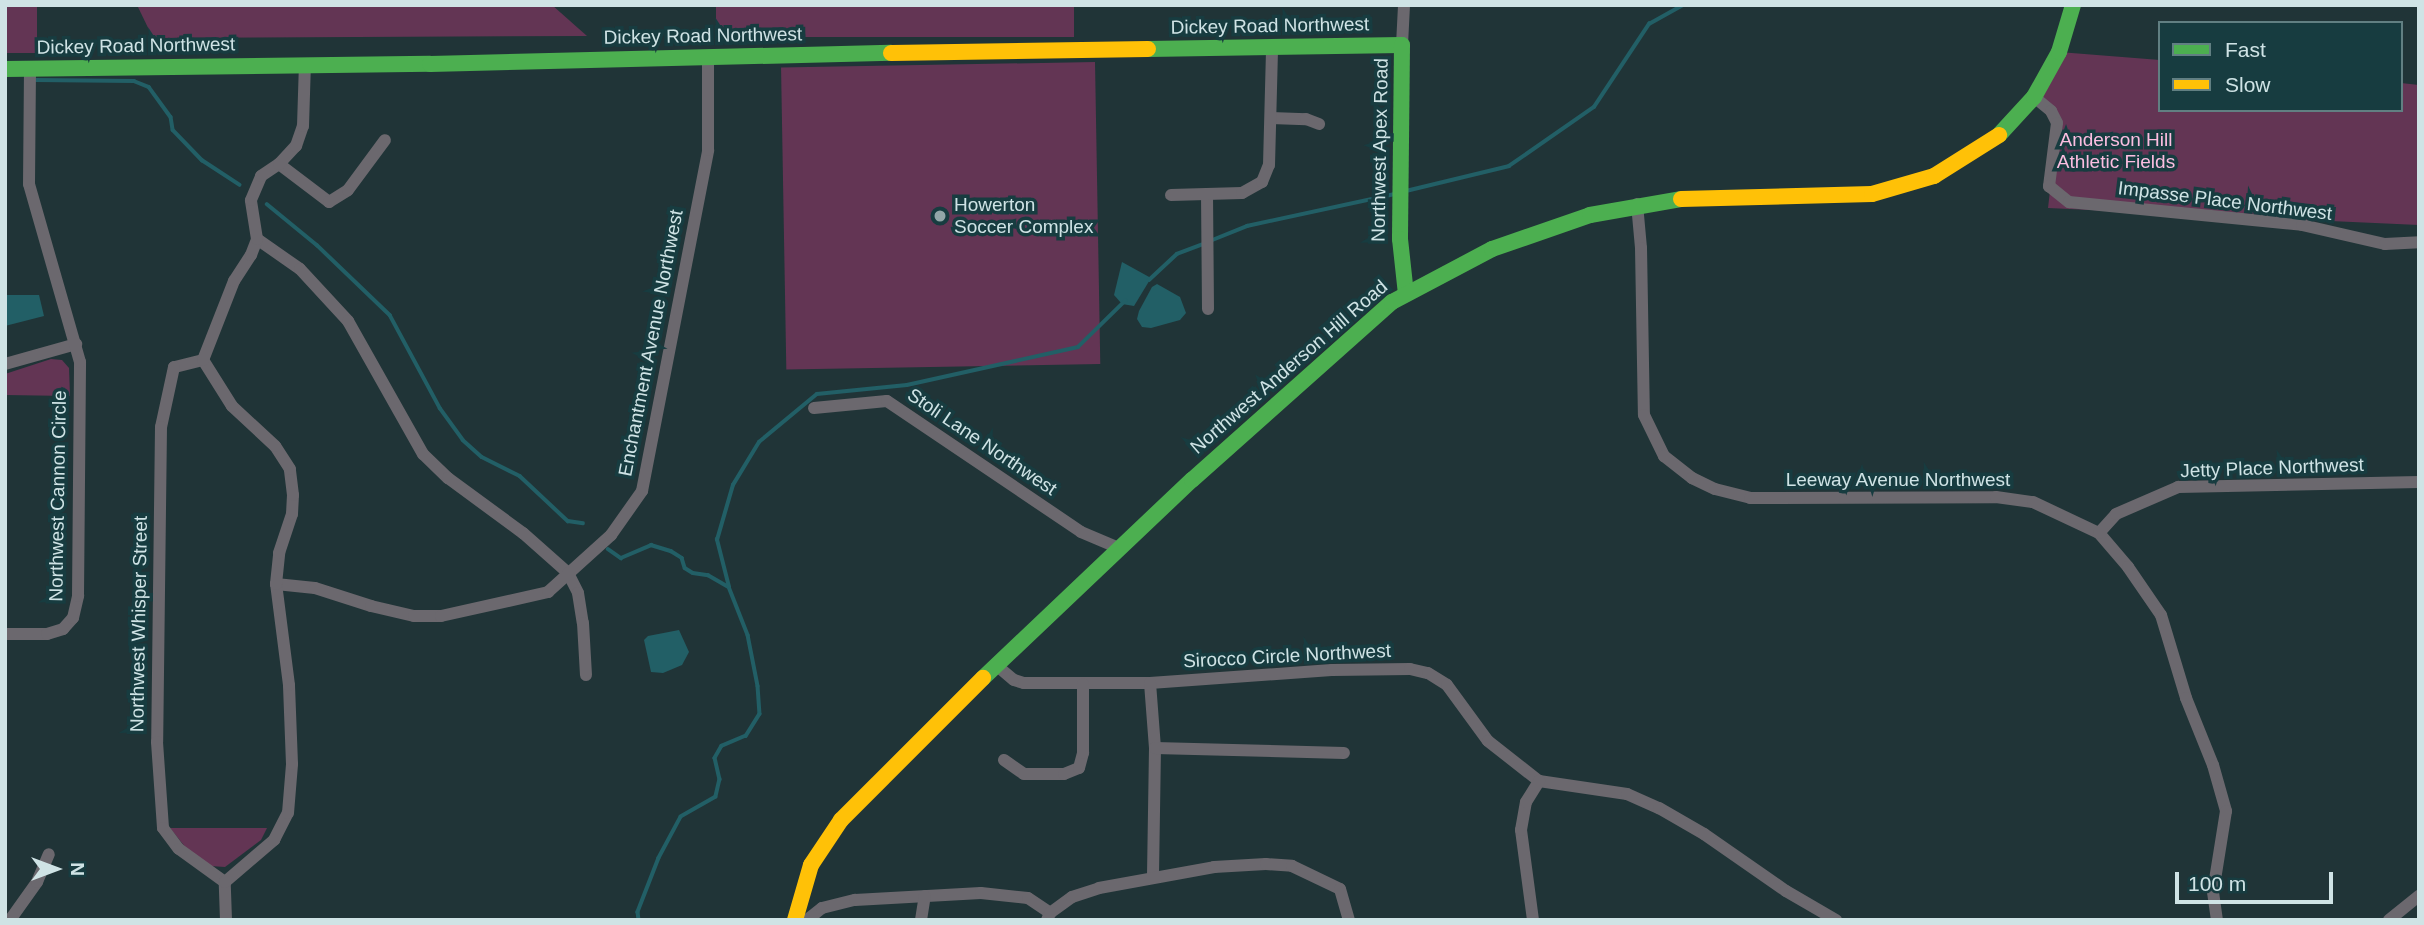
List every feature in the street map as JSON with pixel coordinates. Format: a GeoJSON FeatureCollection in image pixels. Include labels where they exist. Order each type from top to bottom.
{"type":"FeatureCollection","features":[{"type":"Feature","properties":{"kind":"main road","name":"Northwest Anderson Hill Road"},"geometry":{"type":"LineString","coordinates":[[795,920],[808,872],[833,830],[996,666],[1192,480],[1379,313],[1436,276],[1536,232],[1637,204],[1701,197],[1862,195],[1911,186],[1976,153],[2013,123],[2034,97],[2059,52],[2073,5]]}},
{"type":"Feature","properties":{"kind":"main road","name":"Dickey Road Northwest"},"geometry":{"type":"LineString","coordinates":[[5,69],[430,64],[708,56],[1402,45]]}},
{"type":"Feature","properties":{"kind":"main road","name":"Northwest Apex Road"},"geometry":{"type":"LineString","coordinates":[[1402,45],[1400,239],[1406,294]]}},
{"type":"Feature","properties":{"kind":"street","name":"Northwest Apex Road"},"geometry":{"type":"LineString","coordinates":[[1402,45],[1404,5]]}},
{"type":"Feature","properties":{"kind":"street"},"geometry":{"type":"LineString","coordinates":[[1171,195],[1242,193],[1262,182],[1269,166],[1272,47]]}},
{"type":"Feature","properties":{"kind":"street","name":"Enchantment Avenue Northwest"},"geometry":{"type":"LineString","coordinates":[[276,584],[315,588],[414,616],[441,616],[475,611],[548,592],[611,535],[642,491],[708,150],[708,56]]}},
{"type":"Feature","properties":{"kind":"street"},"geometry":{"type":"LineString","coordinates":[[226,920],[225,882],[274,840],[288,813],[292,764],[289,685],[276,584],[279,553],[292,514],[290,469],[275,446],[232,406],[203,360],[233,281],[251,255],[257,239],[251,200],[261,176],[279,164],[296,146],[303,126],[305,64]]}},
{"type":"Feature","properties":{"kind":"street","name":"Northwest Cannon Circle"},"geometry":{"type":"LineString","coordinates":[[5,634],[47,634],[63,629],[73,618],[78,596],[81,374],[76,344],[29,184],[30,69]]}},
{"type":"Feature","properties":{"kind":"street","name":"Impasse Place Northwest"},"geometry":{"type":"LineString","coordinates":[[2034,97],[2051,111],[2056,123],[2049,186],[2070,202],[2302,225],[2385,244],[2419,242]]}},
{"type":"Feature","properties":{"kind":"street"},"geometry":{"type":"LineString","coordinates":[[1270,117],[1306,119],[1319,124]]}},
{"type":"Feature","properties":{"kind":"street"},"geometry":{"type":"LineString","coordinates":[[279,164],[329,202],[348,190],[385,140]]}},
{"type":"Feature","properties":{"kind":"street"},"geometry":{"type":"LineString","coordinates":[[1207,194],[1208,309]]}},
{"type":"Feature","properties":{"kind":"street","name":"Leeway Avenue Northwest"},"geometry":{"type":"LineString","coordinates":[[1637,204],[1641,248],[1644,415],[1664,456],[1692,478],[1715,489],[1750,498],[1996,497],[2033,502],[2099,533],[2128,567],[2161,615],[2186,698],[2213,765],[2226,811],[2214,881],[2217,920]]}},
{"type":"Feature","properties":{"kind":"street"},"geometry":{"type":"LineString","coordinates":[[257,239],[300,270],[348,321],[423,454],[448,478],[523,533],[568,573],[578,593],[586,675]]}},
{"type":"Feature","properties":{"kind":"street"},"geometry":{"type":"LineString","coordinates":[[5,363],[76,344]]}},
{"type":"Feature","properties":{"kind":"street","name":"Northwest Whisper Street"},"geometry":{"type":"LineString","coordinates":[[203,360],[174,367],[161,427],[157,742],[163,828],[179,849],[225,882]]}},
{"type":"Feature","properties":{"kind":"street","name":"Stoli Lane Northwest"},"geometry":{"type":"LineString","coordinates":[[814,408],[887,401],[1081,532],[1121,549]]}},
{"type":"Feature","properties":{"kind":"street","name":"Jetty Place Northwest"},"geometry":{"type":"LineString","coordinates":[[2099,533],[2116,514],[2179,487],[2419,482]]}},
{"type":"Feature","properties":{"kind":"street","name":"Sirocco Circle Northwest"},"geometry":{"type":"LineString","coordinates":[[996,666],[1014,680],[1024,683],[1083,684],[1150,683],[1332,670],[1409,669],[1428,673],[1447,685],[1488,741],[1539,781],[1626,794],[1660,808],[1704,834],[1786,891],[1836,920]]}},
{"type":"Feature","properties":{"kind":"street"},"geometry":{"type":"LineString","coordinates":[[1150,683],[1155,748],[1153,877]]}},
{"type":"Feature","properties":{"kind":"street"},"geometry":{"type":"LineString","coordinates":[[1004,760],[1024,774],[1064,774],[1079,768],[1083,753],[1083,684]]}},
{"type":"Feature","properties":{"kind":"street"},"geometry":{"type":"LineString","coordinates":[[1155,748],[1344,753]]}},
{"type":"Feature","properties":{"kind":"street"},"geometry":{"type":"LineString","coordinates":[[1533,920],[1521,830],[1526,802],[1539,781]]}},
{"type":"Feature","properties":{"kind":"street"},"geometry":{"type":"LineString","coordinates":[[10,920],[37,882],[49,854]]}},
{"type":"Feature","properties":{"kind":"street"},"geometry":{"type":"LineString","coordinates":[[807,920],[822,908],[855,900],[1002,894],[1028,898],[1049,917],[1072,897],[1153,877],[1214,867],[1292,866],[1340,889],[1349,920]]}},
{"type":"Feature","properties":{"kind":"street"},"geometry":{"type":"LineString","coordinates":[[921,920],[925,896]]}},
{"type":"Feature","properties":{"kind":"street"},"geometry":{"type":"LineString","coordinates":[[2389,920],[2419,896]]}},
{"type":"Feature","properties":{"kind":"green space"},"geometry":{"type":"Polygon","coordinates":[[[5,5],[37,5],[37,53],[5,53],[5,5]]]}},
{"type":"Feature","properties":{"kind":"green space"},"geometry":{"type":"Polygon","coordinates":[[[137,5],[552,5],[587,36],[153,38],[137,5]]]}},
{"type":"Feature","properties":{"kind":"green space"},"geometry":{"type":"Polygon","coordinates":[[[716,5],[1074,5],[1074,37],[716,37],[716,5]]]}},
{"type":"Feature","properties":{"kind":"green space","name":"Anderson Hill Athletic Fields"},"geometry":{"type":"Polygon","coordinates":[[[2059,52],[2158,60],[2158,112],[2403,112],[2403,83],[2419,85],[2419,225],[2048,208],[2057,130],[2039,90],[2059,52]]]}},
{"type":"Feature","properties":{"kind":"green space","name":"Howerton Soccer Complex"},"geometry":{"type":"Polygon","coordinates":[[[1095,62],[1100,364],[786,369],[781,67],[1095,62]]]}},
{"type":"Feature","properties":{"kind":"green space"},"geometry":{"type":"Polygon","coordinates":[[[51,359],[62,360],[69,368],[70,396],[5,395],[5,374],[51,359]]]}},
{"type":"Feature","properties":{"kind":"green space"},"geometry":{"type":"Polygon","coordinates":[[[170,828],[267,828],[261,840],[225,867],[210,866],[186,848],[170,828]]]}},
{"type":"Feature","properties":{"kind":"water"},"geometry":{"type":"Polygon","coordinates":[[[1122,262],[1151,278],[1134,306],[1122,304],[1114,295],[1122,262]]]}},
{"type":"Feature","properties":{"kind":"water"},"geometry":{"type":"Polygon","coordinates":[[[1157,284],[1180,297],[1186,313],[1180,320],[1151,328],[1142,327],[1137,319],[1139,311],[1152,287],[1157,284]]]}},
{"type":"Feature","properties":{"kind":"water"},"geometry":{"type":"Polygon","coordinates":[[[5,295],[39,295],[44,316],[5,326],[5,295]]]}},
{"type":"Feature","properties":{"kind":"water"},"geometry":{"type":"Polygon","coordinates":[[[679,630],[689,652],[682,665],[663,673],[651,672],[644,640],[648,636],[679,630]]]}},
{"type":"Feature","properties":{"kind":"waterway"},"geometry":{"type":"LineString","coordinates":[[1406,191],[1509,166],[1594,107],[1649,24],[1683,5]]}},
{"type":"Feature","properties":{"kind":"waterway"},"geometry":{"type":"LineString","coordinates":[[36,80],[134,81],[149,87],[171,117],[173,130],[202,160],[240,185]]}},
{"type":"Feature","properties":{"kind":"waterway"},"geometry":{"type":"LineString","coordinates":[[1210,241],[1247,226],[1395,194]]}},
{"type":"Feature","properties":{"kind":"waterway"},"geometry":{"type":"LineString","coordinates":[[267,204],[317,245],[390,315],[440,408],[463,440],[482,457],[520,476],[568,521],[583,523]]}},
{"type":"Feature","properties":{"kind":"waterway"},"geometry":{"type":"LineString","coordinates":[[1149,280],[1177,254],[1203,244]]}},
{"type":"Feature","properties":{"kind":"waterway"},"geometry":{"type":"LineString","coordinates":[[729,587],[717,540],[733,485],[759,442],[817,394],[907,385],[1078,347],[1125,301]]}},
{"type":"Feature","properties":{"kind":"waterway"},"geometry":{"type":"LineString","coordinates":[[608,549],[621,558],[651,545],[671,551],[682,558],[685,568],[693,573],[708,575],[729,587],[748,635],[758,686],[760,714],[746,736],[722,746],[715,758],[720,779],[716,797],[681,817],[659,858],[638,912],[639,920]]}},
{"type":"Feature","properties":{"kind":"traffic: fast"},"geometry":{"type":"LineString","coordinates":[[1999,135],[2034,97],[2059,52],[2073,5]]}},
{"type":"Feature","properties":{"kind":"traffic: fast"},"geometry":{"type":"LineString","coordinates":[[1148,49],[1402,45],[1400,239],[1406,294]]}},
{"type":"Feature","properties":{"kind":"traffic: fast"},"geometry":{"type":"LineString","coordinates":[[5,69],[430,64],[891,53]]}},
{"type":"Feature","properties":{"kind":"traffic: fast"},"geometry":{"type":"LineString","coordinates":[[983,678],[1192,480],[1392,302],[1492,249],[1590,215],[1681,199]]}},
{"type":"Feature","properties":{"kind":"traffic: slow"},"geometry":{"type":"LineString","coordinates":[[891,53],[1148,49]]}},
{"type":"Feature","properties":{"kind":"traffic: slow"},"geometry":{"type":"LineString","coordinates":[[1681,199],[1872,194],[1934,176],[1999,135]]}},
{"type":"Feature","properties":{"kind":"traffic: slow"},"geometry":{"type":"LineString","coordinates":[[795,920],[811,865],[841,820],[983,678]]}},
{"type":"Feature","properties":{"kind":"place","name":"Howerton Soccer Complex"},"geometry":{"type":"Point","coordinates":[940,216]}}]}
